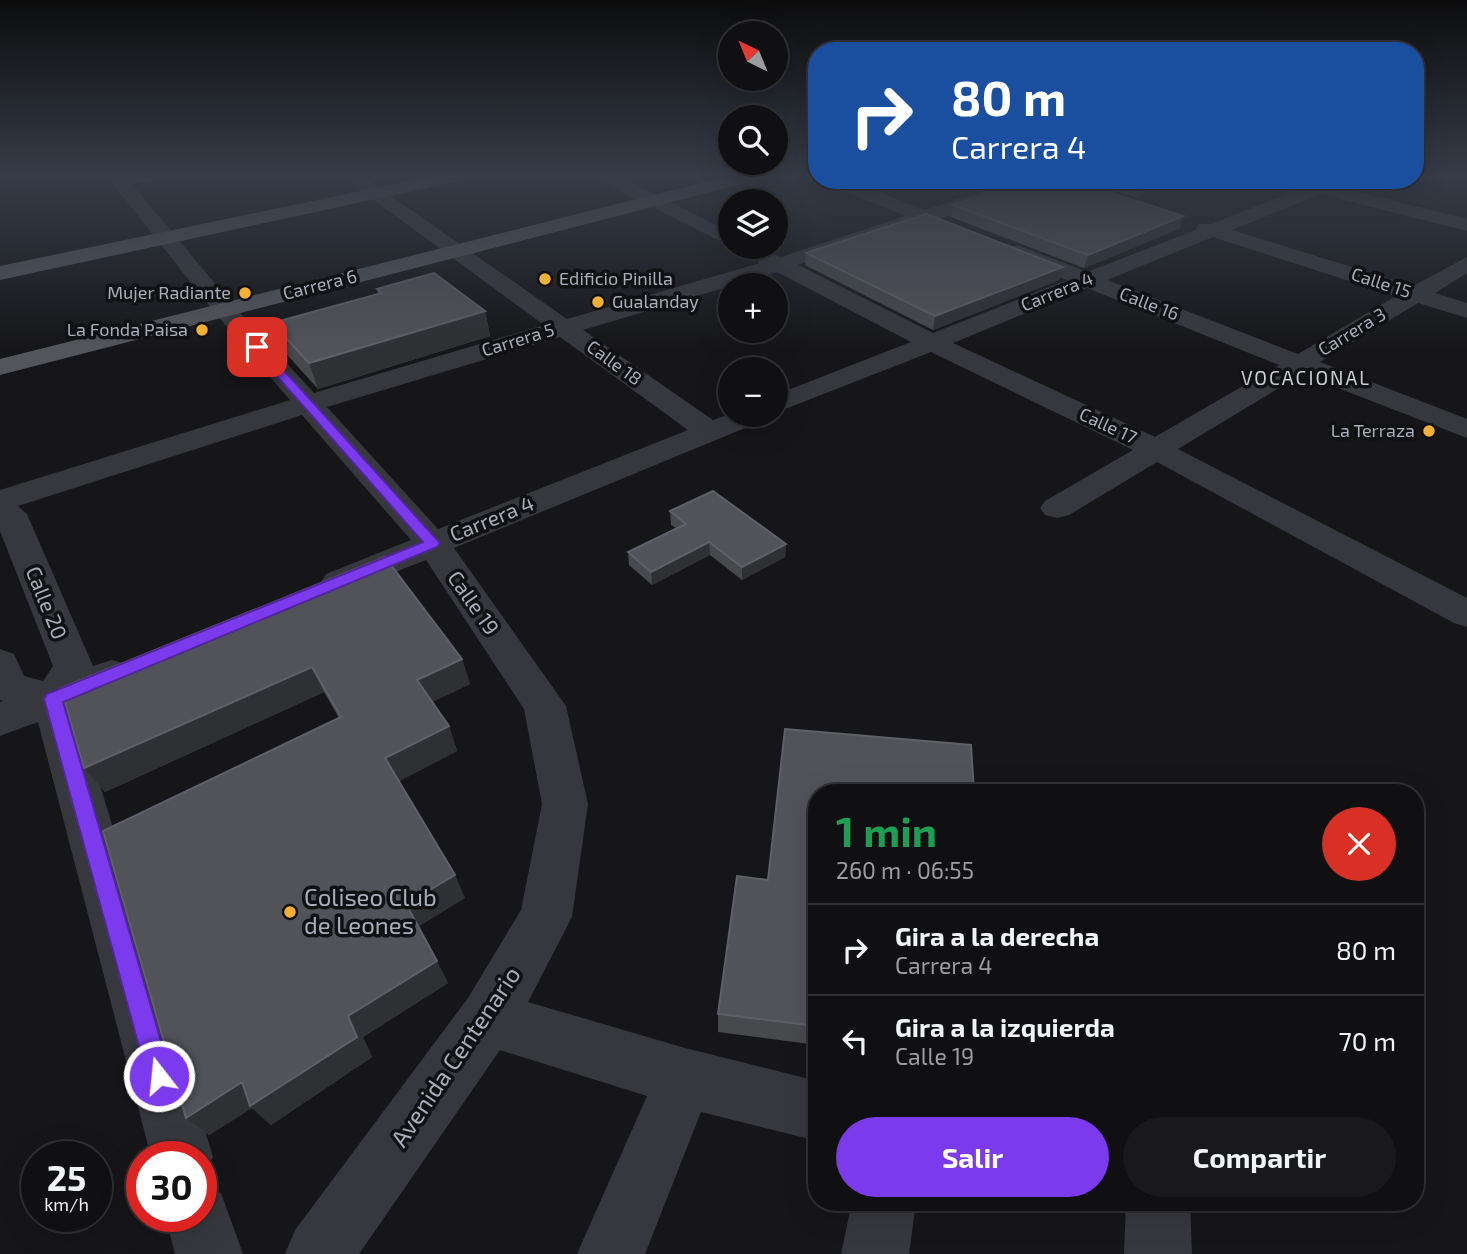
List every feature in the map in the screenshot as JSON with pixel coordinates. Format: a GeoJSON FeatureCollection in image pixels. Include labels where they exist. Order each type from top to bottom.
{"type":"FeatureCollection","features":[{"type":"Feature","properties":{"kind":"main road"},"geometry":{"type":"LineString","coordinates":[[0,273],[197,232]]}},
{"type":"Feature","properties":{"kind":"main road","name":"Carrera 6"},"geometry":{"type":"LineString","coordinates":[[0,366],[531,232]]}},
{"type":"Feature","properties":{"kind":"street","name":"Calle 19"},"geometry":{"type":"LineString","coordinates":[[161,232],[306,404],[432,543],[545,706],[565,804]]}},
{"type":"Feature","properties":{"kind":"street","name":"Calle 18"},"geometry":{"type":"LineString","coordinates":[[429,232],[710,432]]}},
{"type":"Feature","properties":{"kind":"street","name":"Carrera 5"},"geometry":{"type":"LineString","coordinates":[[0,501],[306,404],[780,264],[877,232]]}},
{"type":"Feature","properties":{"kind":"street","name":"Carrera 4"},"geometry":{"type":"LineString","coordinates":[[788,400],[1209,232]]}},
{"type":"Feature","properties":{"kind":"street","name":"Calle 15"},"geometry":{"type":"LineString","coordinates":[[1218,232],[1467,311]]}},
{"type":"Feature","properties":{"kind":"street","name":"Calle 16"},"geometry":{"type":"LineString","coordinates":[[999,246],[1467,429]]}},
{"type":"Feature","properties":{"kind":"street","name":"Calle 17"},"geometry":{"type":"LineString","coordinates":[[769,259],[931,342],[1154,448],[1467,614]]}},
{"type":"Feature","properties":{"kind":"street","name":"Carrera 3"},"geometry":{"type":"LineString","coordinates":[[1057,508],[1467,264]]}},
{"type":"Feature","properties":{"kind":"street","name":"Carrera 4"},"geometry":{"type":"LineString","coordinates":[[306,595],[722,427]]}},
{"type":"Feature","properties":{"kind":"street","name":"Calle 20"},"geometry":{"type":"LineString","coordinates":[[0,512],[10,514],[73,667],[53,699]]}},
{"type":"Feature","properties":{"kind":"street"},"geometry":{"type":"LineString","coordinates":[[0,720],[142,663]]}},
{"type":"Feature","properties":{"kind":"street"},"geometry":{"type":"LineString","coordinates":[[0,664],[7,687],[53,699]]}},
{"type":"Feature","properties":{"kind":"street"},"geometry":{"type":"LineString","coordinates":[[53,699],[177,1141]]}},
{"type":"Feature","properties":{"kind":"street","name":"Avenida Centenario"},"geometry":{"type":"LineString","coordinates":[[319,1254],[488,1018],[546,917],[565,804]]}},
{"type":"Feature","properties":{"kind":"street"},"geometry":{"type":"LineString","coordinates":[[488,1018],[685,1078],[808,1109]]}},
{"type":"Feature","properties":{"kind":"street"},"geometry":{"type":"LineString","coordinates":[[611,1254],[685,1078]]}},
{"type":"Feature","properties":{"kind":"street"},"geometry":{"type":"LineString","coordinates":[[875,1254],[882,1211]]}},
{"type":"Feature","properties":{"kind":"street"},"geometry":{"type":"LineString","coordinates":[[1158,1211],[1158,1254]]}},
{"type":"Feature","properties":{"kind":"street"},"geometry":{"type":"LineString","coordinates":[[203,1232],[209,1254]]}},
{"type":"Feature","properties":{"kind":"building"},"geometry":{"type":"Polygon","coordinates":[[[872,232],[971,232],[1063,267],[935,316],[806,253],[872,232]]]}},
{"type":"Feature","properties":{"kind":"building"},"geometry":{"type":"Polygon","coordinates":[[[1025,232],[1145,232],[1088,255],[1025,232]]]}},
{"type":"Feature","properties":{"kind":"building"},"geometry":{"type":"Polygon","coordinates":[[[434,273],[485,311],[309,363],[272,323],[382,293],[377,289],[434,273]]]}},
{"type":"Feature","properties":{"kind":"building"},"geometry":{"type":"Polygon","coordinates":[[[713,491],[786,544],[742,567],[709,542],[651,572],[628,552],[686,524],[670,511],[713,491]]]}},
{"type":"Feature","properties":{"kind":"building","name":"Coliseo Club de Leones"},"geometry":{"type":"Polygon","coordinates":[[[385,557],[462,659],[417,680],[449,726],[385,758],[455,875],[406,904],[437,961],[348,1016],[357,1037],[250,1106],[242,1082],[186,1118],[103,831],[341,717],[312,667],[84,768],[61,688],[385,557]]]}},
{"type":"Feature","properties":{"kind":"building"},"geometry":{"type":"Polygon","coordinates":[[[785,729],[971,745],[973,784],[808,784],[808,1025],[718,1014],[737,876],[768,880],[785,729]]]}},
{"type":"Feature","properties":{"kind":"place","name":"Edificio Pinilla"},"geometry":{"type":"Point","coordinates":[545,279]}},
{"type":"Feature","properties":{"kind":"place","name":"Mujer Radiante"},"geometry":{"type":"Point","coordinates":[245,293]}},
{"type":"Feature","properties":{"kind":"place","name":"Gualanday"},"geometry":{"type":"Point","coordinates":[598,302]}},
{"type":"Feature","properties":{"kind":"place","name":"La Fonda Paisa"},"geometry":{"type":"Point","coordinates":[202,330]}},
{"type":"Feature","properties":{"kind":"place","name":"La Terraza"},"geometry":{"type":"Point","coordinates":[1429,431]}},
{"type":"Feature","properties":{"kind":"place","name":"Coliseo Club de Leones"},"geometry":{"type":"Point","coordinates":[290,912]}},
{"type":"Feature","properties":{"kind":"district","name":"VOCACIONAL"},"geometry":{"type":"Point","coordinates":[1306,378]}},
{"type":"Feature","properties":{"kind":"route"},"geometry":{"type":"LineString","coordinates":[[159,1076],[53,699],[432,543],[257,347]]}}]}
